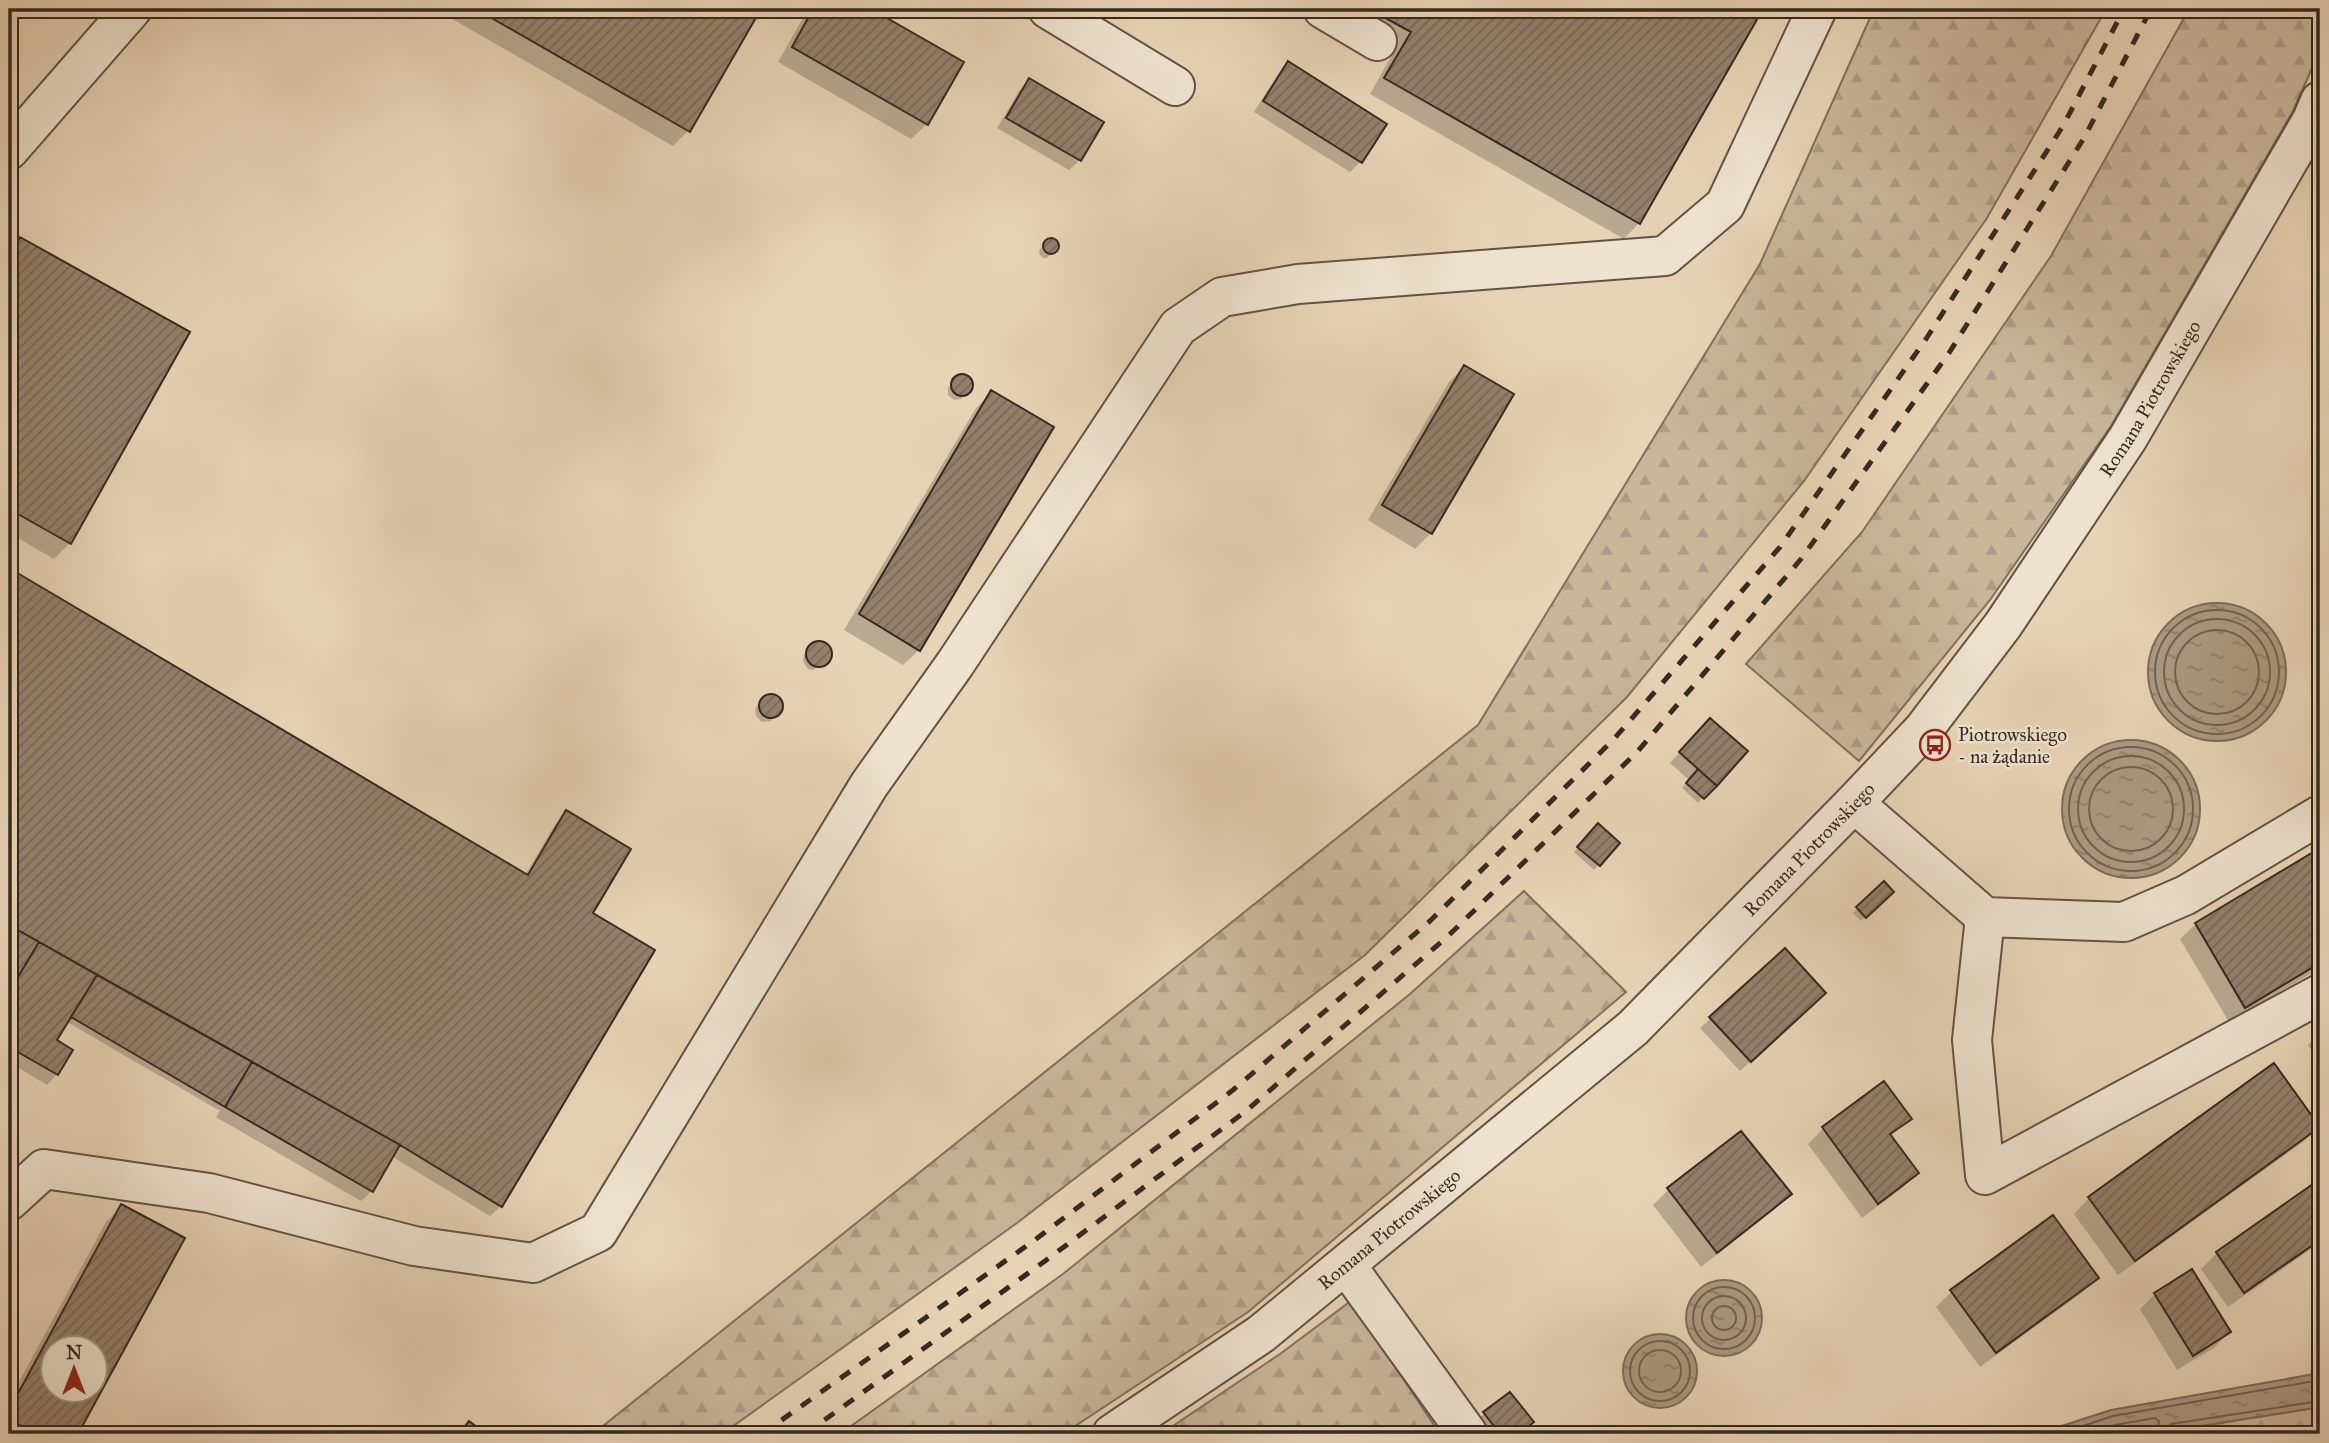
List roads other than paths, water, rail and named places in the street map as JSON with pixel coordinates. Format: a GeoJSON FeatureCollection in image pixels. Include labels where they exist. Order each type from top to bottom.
{"type":"FeatureCollection","features":[{"type":"Feature","properties":{"kind":"street"},"geometry":{"type":"LineString","coordinates":[[9,150],[132,9]]}},
{"type":"Feature","properties":{"kind":"street"},"geometry":{"type":"LineString","coordinates":[[1048,9],[1175,86]]}},
{"type":"Feature","properties":{"kind":"street"},"geometry":{"type":"LineString","coordinates":[[1322,9],[1377,41]]}},
{"type":"Feature","properties":{"kind":"street"},"geometry":{"type":"LineString","coordinates":[[9,1201],[44,1169],[209,1193],[414,1246],[533,1263],[598,1232],[869,785],[956,664],[1178,327],[1222,297],[1298,284],[1665,256],[1725,205],[1817,9]]}},
{"type":"Feature","properties":{"kind":"street","name":"Romana Piotrowskiego"},"geometry":{"type":"LineString","coordinates":[[1112,1434],[1261,1334],[1633,1028],[1923,730],[2003,625],[2128,438],[2312,120],[2320,101]]}},
{"type":"Feature","properties":{"kind":"street"},"geometry":{"type":"LineString","coordinates":[[1854,803],[1985,917],[2124,922],[2186,895],[2320,815]]}},
{"type":"Feature","properties":{"kind":"street"},"geometry":{"type":"LineString","coordinates":[[1985,917],[1972,1040],[1985,1175],[2320,993]]}},
{"type":"Feature","properties":{"kind":"street"},"geometry":{"type":"LineString","coordinates":[[1346,1265],[1468,1434]]}},
{"type":"Feature","properties":{"kind":"water"},"geometry":{"type":"Polygon","coordinates":[[[2217,603],[2243,608],[2266,623],[2281,646],[2286,672],[2281,698],[2266,721],[2243,736],[2217,741],[2191,736],[2168,721],[2153,698],[2148,672],[2153,646],[2168,623],[2191,608],[2217,603]]]}},
{"type":"Feature","properties":{"kind":"water"},"geometry":{"type":"Polygon","coordinates":[[[2131,740],[2157,745],[2180,760],[2195,783],[2200,809],[2195,835],[2180,858],[2157,873],[2131,878],[2105,873],[2082,858],[2067,835],[2062,809],[2067,783],[2082,760],[2105,745],[2131,740]]]}},
{"type":"Feature","properties":{"kind":"water"},"geometry":{"type":"Polygon","coordinates":[[[1724,1280],[1739,1283],[1751,1291],[1759,1303],[1762,1318],[1759,1333],[1751,1345],[1739,1353],[1724,1356],[1709,1353],[1697,1345],[1689,1333],[1686,1318],[1689,1303],[1697,1291],[1709,1283],[1724,1280]]]}},
{"type":"Feature","properties":{"kind":"water"},"geometry":{"type":"Polygon","coordinates":[[[1660,1334],[1674,1337],[1686,1345],[1694,1357],[1697,1371],[1694,1385],[1686,1397],[1674,1405],[1660,1408],[1646,1405],[1634,1397],[1626,1385],[1623,1371],[1626,1357],[1634,1345],[1646,1337],[1660,1334]]]}},
{"type":"Feature","properties":{"kind":"water"},"geometry":{"type":"Polygon","coordinates":[[[2320,1373],[2320,1407],[2151,1434],[2037,1434],[2111,1410],[2320,1373]]]}},
{"type":"Feature","properties":{"kind":"railway"},"geometry":{"type":"LineString","coordinates":[[762,1434],[1032,1242],[1233,1090],[1430,921],[1614,739],[1780,547],[1926,339],[2063,126],[2124,9]]}},
{"type":"Feature","properties":{"kind":"railway"},"geometry":{"type":"LineString","coordinates":[[805,1434],[1045,1261],[1246,1111],[1447,937],[1638,751],[1801,559],[1949,353],[2084,138],[2151,9]]}},
{"type":"Feature","properties":{"kind":"place","name":"Piotrowskiego - na żądanie"},"geometry":{"type":"Point","coordinates":[1935,745]}}]}
